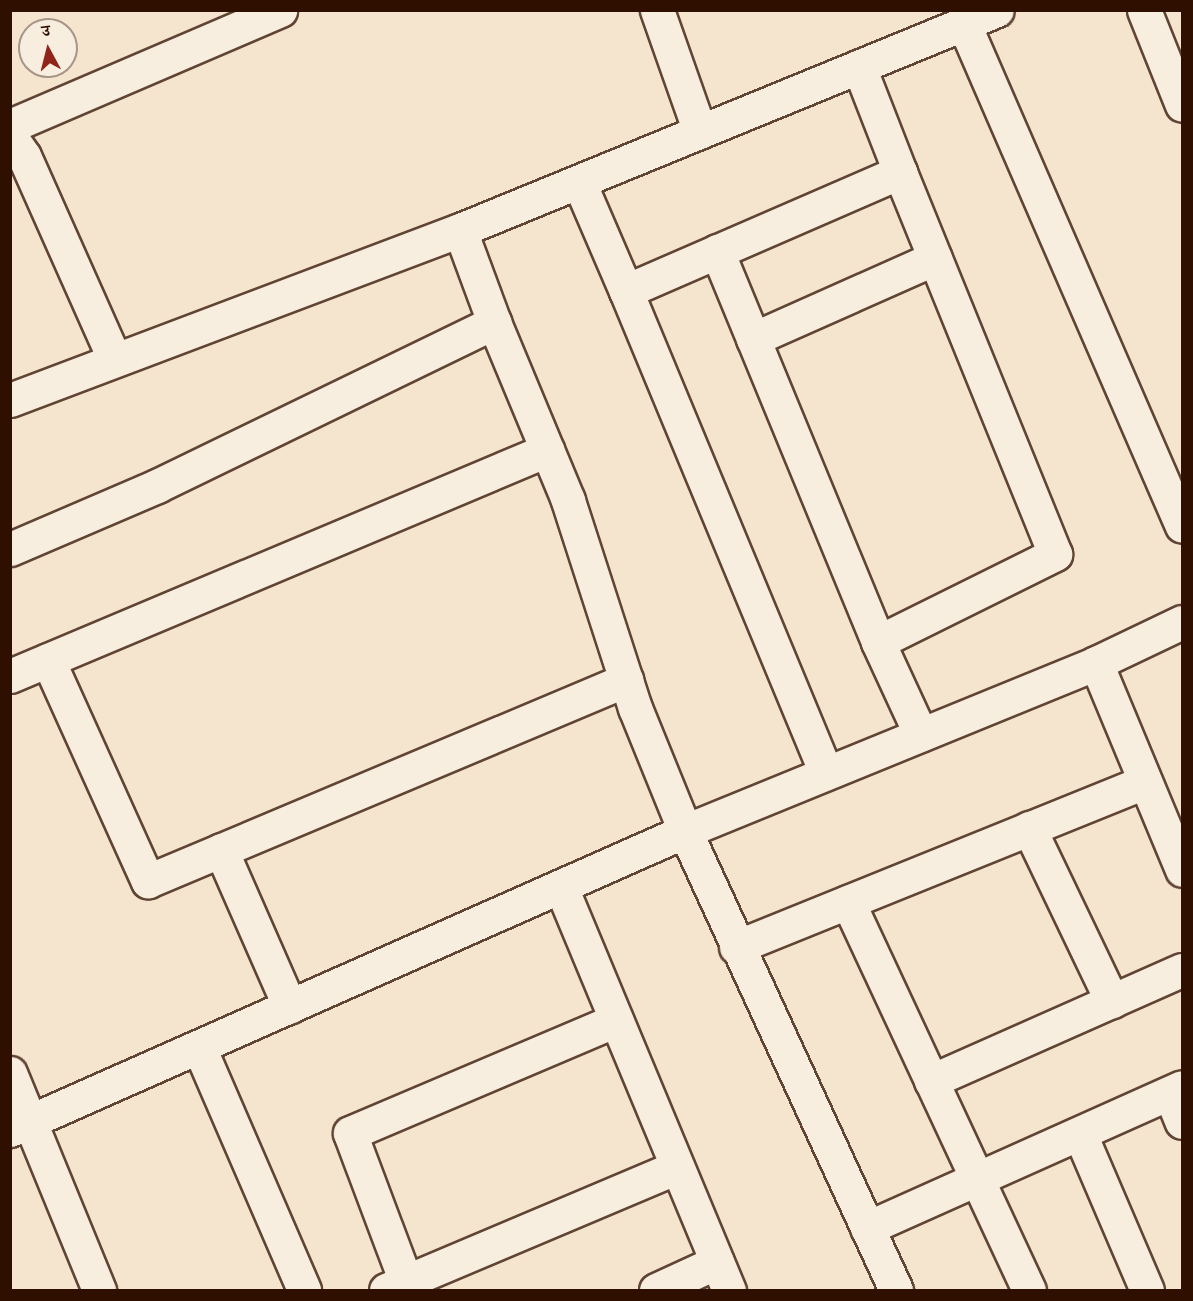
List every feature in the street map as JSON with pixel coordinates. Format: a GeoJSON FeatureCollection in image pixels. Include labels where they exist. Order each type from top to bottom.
{"type":"FeatureCollection","features":[{"type":"Feature","properties":{"kind":"street"},"geometry":{"type":"LineString","coordinates":[[10,126],[280,10]]}},
{"type":"Feature","properties":{"kind":"street"},"geometry":{"type":"LineString","coordinates":[[657,10],[700,132]]}},
{"type":"Feature","properties":{"kind":"street"},"geometry":{"type":"LineString","coordinates":[[10,400],[460,230],[997,10]]}},
{"type":"Feature","properties":{"kind":"street"},"geometry":{"type":"LineString","coordinates":[[1144,10],[1182,105]]}},
{"type":"Feature","properties":{"kind":"street"},"geometry":{"type":"LineString","coordinates":[[964,24],[1182,526]]}},
{"type":"Feature","properties":{"kind":"street"},"geometry":{"type":"LineString","coordinates":[[859,67],[1055,554],[878,642]]}},
{"type":"Feature","properties":{"kind":"street"},"geometry":{"type":"LineString","coordinates":[[10,136],[24,156],[115,360]]}},
{"type":"Feature","properties":{"kind":"street"},"geometry":{"type":"LineString","coordinates":[[626,291],[900,172]]}},
{"type":"Feature","properties":{"kind":"street"},"geometry":{"type":"LineString","coordinates":[[579,182],[826,773]]}},
{"type":"Feature","properties":{"kind":"street"},"geometry":{"type":"LineString","coordinates":[[460,230],[494,322],[568,500],[626,680],[685,831],[736,947],[896,1290]]}},
{"type":"Feature","properties":{"kind":"street"},"geometry":{"type":"LineString","coordinates":[[717,251],[878,642],[921,735]]}},
{"type":"Feature","properties":{"kind":"street"},"geometry":{"type":"LineString","coordinates":[[753,339],[935,258]]}},
{"type":"Feature","properties":{"kind":"street"},"geometry":{"type":"LineString","coordinates":[[10,549],[157,486],[494,322]]}},
{"type":"Feature","properties":{"kind":"street"},"geometry":{"type":"LineString","coordinates":[[10,676],[547,450]]}},
{"type":"Feature","properties":{"kind":"street"},"geometry":{"type":"LineString","coordinates":[[20,1125],[685,831],[1096,663],[1182,622]]}},
{"type":"Feature","properties":{"kind":"street"},"geometry":{"type":"LineString","coordinates":[[48,660],[148,881],[626,680]]}},
{"type":"Feature","properties":{"kind":"street"},"geometry":{"type":"LineString","coordinates":[[1096,663],[1145,782],[1180,856]]}},
{"type":"Feature","properties":{"kind":"street"},"geometry":{"type":"LineString","coordinates":[[736,947],[1145,782]]}},
{"type":"Feature","properties":{"kind":"street"},"geometry":{"type":"LineString","coordinates":[[1029,828],[1112,1001]]}},
{"type":"Feature","properties":{"kind":"street"},"geometry":{"type":"LineString","coordinates":[[221,850],[290,1007]]}},
{"type":"Feature","properties":{"kind":"street"},"geometry":{"type":"LineString","coordinates":[[561,887],[723,1276],[656,1290]]}},
{"type":"Feature","properties":{"kind":"street"},"geometry":{"type":"LineString","coordinates":[[848,902],[1029,1290]]}},
{"type":"Feature","properties":{"kind":"street"},"geometry":{"type":"LineString","coordinates":[[932,1081],[1182,970]]}},
{"type":"Feature","properties":{"kind":"street"},"geometry":{"type":"LineString","coordinates":[[616,1020],[350,1133],[396,1286],[677,1167]]}},
{"type":"Feature","properties":{"kind":"street"},"geometry":{"type":"LineString","coordinates":[[199,1047],[304,1290]]}},
{"type":"Feature","properties":{"kind":"street"},"geometry":{"type":"LineString","coordinates":[[10,1073],[20,1125],[99,1290]]}},
{"type":"Feature","properties":{"kind":"street"},"geometry":{"type":"LineString","coordinates":[[867,1228],[1080,1134],[1178,1101]]}},
{"type":"Feature","properties":{"kind":"street"},"geometry":{"type":"LineString","coordinates":[[1080,1134],[1147,1290]]}}]}
